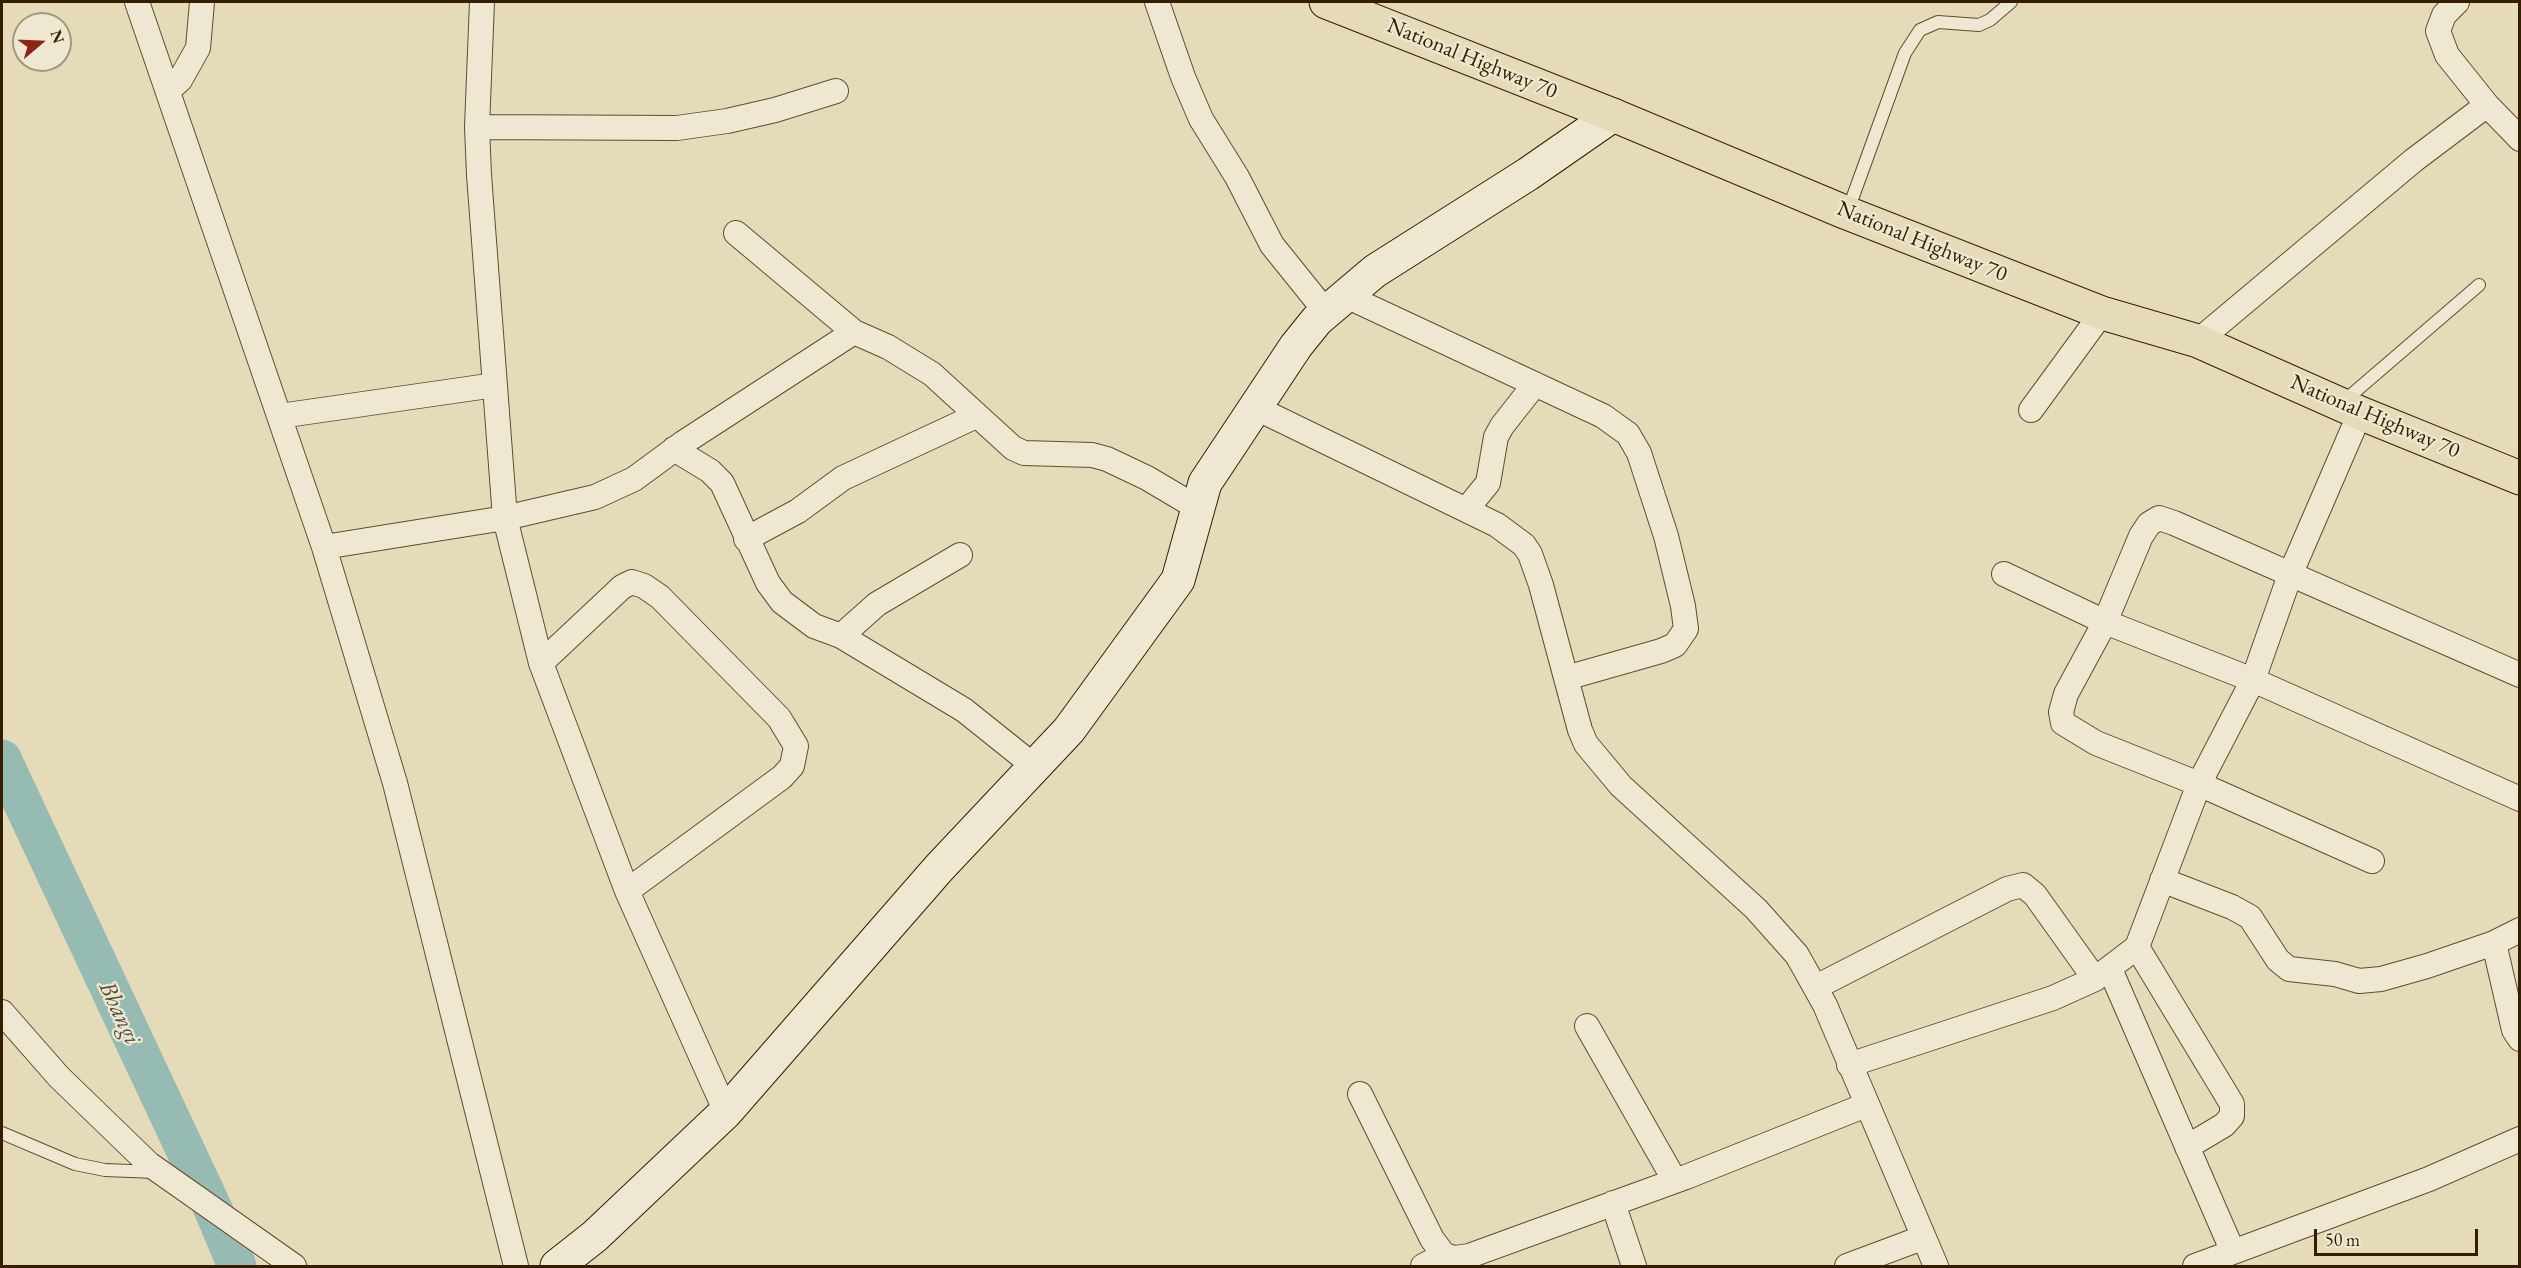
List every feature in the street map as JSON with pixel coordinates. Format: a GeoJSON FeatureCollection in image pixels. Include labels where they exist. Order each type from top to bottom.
{"type":"FeatureCollection","features":[{"type":"Feature","properties":{"kind":"main road","name":"National Highway 70"},"geometry":{"type":"LineString","coordinates":[[1326,2],[1613,115],[1847,213],[2102,313],[2198,341],[2520,478]]}},
{"type":"Feature","properties":{"kind":"main road"},"geometry":{"type":"LineString","coordinates":[[557,1266],[594,1236],[726,1112],[893,919],[1069,730],[1178,580],[1196,507],[1210,474],[1296,346],[1335,304],[1375,271],[1528,174],[1613,115]]}},
{"type":"Feature","properties":{"kind":"street"},"geometry":{"type":"LineString","coordinates":[[137,2],[324,547],[395,783],[516,1266]]}},
{"type":"Feature","properties":{"kind":"street"},"geometry":{"type":"LineString","coordinates":[[168,92],[180,80],[198,48],[202,2]]}},
{"type":"Feature","properties":{"kind":"street"},"geometry":{"type":"LineString","coordinates":[[482,2],[477,127],[505,518],[541,663],[627,891],[726,1112]]}},
{"type":"Feature","properties":{"kind":"street"},"geometry":{"type":"LineString","coordinates":[[1157,2],[1183,77],[1202,119],[1237,177],[1272,245],[1335,304],[1534,384],[1603,416],[1628,434],[1639,453],[1666,536],[1686,620],[1683,636],[1675,645],[1566,678]]}},
{"type":"Feature","properties":{"kind":"street"},"geometry":{"type":"LineString","coordinates":[[2457,2],[2444,15],[2438,31],[2447,55],[2487,105],[2520,139]]}},
{"type":"Feature","properties":{"kind":"street"},"geometry":{"type":"LineString","coordinates":[[477,127],[677,128],[727,121],[775,110],[836,91]]}},
{"type":"Feature","properties":{"kind":"street"},"geometry":{"type":"LineString","coordinates":[[2198,341],[2414,160],[2487,105]]}},
{"type":"Feature","properties":{"kind":"street"},"geometry":{"type":"LineString","coordinates":[[736,233],[854,333],[888,347],[932,374],[976,416],[1018,451],[1034,454],[1092,455],[1107,459],[1147,478],[1196,507]]}},
{"type":"Feature","properties":{"kind":"street"},"geometry":{"type":"LineString","coordinates":[[2031,410],[2102,313]]}},
{"type":"Feature","properties":{"kind":"street"},"geometry":{"type":"LineString","coordinates":[[324,547],[505,518],[595,497],[634,479],[674,449],[854,333]]}},
{"type":"Feature","properties":{"kind":"street"},"geometry":{"type":"LineString","coordinates":[[1466,510],[1488,483],[1499,431],[1534,384]]}},
{"type":"Feature","properties":{"kind":"street"},"geometry":{"type":"LineString","coordinates":[[280,416],[495,385]]}},
{"type":"Feature","properties":{"kind":"street"},"geometry":{"type":"LineString","coordinates":[[1256,408],[1513,534],[1530,554],[1580,730],[1599,763],[1775,927],[1797,955],[1816,987],[1935,1266]]}},
{"type":"Feature","properties":{"kind":"street"},"geometry":{"type":"LineString","coordinates":[[1849,1065],[2053,998],[2103,974],[2137,947],[2199,784],[2253,680],[2351,408]]}},
{"type":"Feature","properties":{"kind":"street"},"geometry":{"type":"LineString","coordinates":[[746,539],[798,511],[843,478],[976,416]]}},
{"type":"Feature","properties":{"kind":"street"},"geometry":{"type":"LineString","coordinates":[[674,449],[716,476],[768,583],[782,602],[814,626],[841,636],[964,710],[1034,766]]}},
{"type":"Feature","properties":{"kind":"street"},"geometry":{"type":"LineString","coordinates":[[2372,861],[2199,784],[2096,743],[2063,723],[2061,712],[2066,694],[2105,622],[2141,536],[2154,519],[2159,518],[2520,675]]}},
{"type":"Feature","properties":{"kind":"street"},"geometry":{"type":"LineString","coordinates":[[841,636],[877,604],[960,555]]}},
{"type":"Feature","properties":{"kind":"street"},"geometry":{"type":"LineString","coordinates":[[2004,574],[2105,622],[2253,680],[2520,799]]}},
{"type":"Feature","properties":{"kind":"street"},"geometry":{"type":"LineString","coordinates":[[541,663],[622,586],[632,582],[645,586],[668,605],[779,718],[792,736],[795,756],[782,777],[627,891]]}},
{"type":"Feature","properties":{"kind":"street"},"geometry":{"type":"LineString","coordinates":[[2162,880],[2232,907],[2250,917],[2278,960],[2289,969],[2335,974],[2360,981],[2381,979],[2494,943],[2520,930]]}},
{"type":"Feature","properties":{"kind":"street"},"geometry":{"type":"LineString","coordinates":[[1816,987],[2016,886],[2023,885],[2035,895],[2103,974],[2187,1147],[2233,1252]]}},
{"type":"Feature","properties":{"kind":"street"},"geometry":{"type":"LineString","coordinates":[[2494,943],[2514,1030],[2520,1039]]}},
{"type":"Feature","properties":{"kind":"street"},"geometry":{"type":"LineString","coordinates":[[2137,947],[2232,1104],[2232,1116],[2224,1125],[2187,1147]]}},
{"type":"Feature","properties":{"kind":"street"},"geometry":{"type":"LineString","coordinates":[[2,1012],[59,1077],[160,1172],[294,1266]]}},
{"type":"Feature","properties":{"kind":"street"},"geometry":{"type":"LineString","coordinates":[[1587,1026],[1674,1181]]}},
{"type":"Feature","properties":{"kind":"street"},"geometry":{"type":"LineString","coordinates":[[1360,1094],[1432,1239],[1444,1255],[1455,1258],[1469,1256],[1674,1181],[1866,1105]]}},
{"type":"Feature","properties":{"kind":"street"},"geometry":{"type":"LineString","coordinates":[[2195,1266],[2430,1179],[2520,1139]]}},
{"type":"Feature","properties":{"kind":"street"},"geometry":{"type":"LineString","coordinates":[[1613,1203],[1634,1266]]}},
{"type":"Feature","properties":{"kind":"street"},"geometry":{"type":"LineString","coordinates":[[1847,1266],[1922,1238]]}},
{"type":"Feature","properties":{"kind":"street"},"geometry":{"type":"LineString","coordinates":[[1423,1266],[1444,1255]]}},
{"type":"Feature","properties":{"kind":"lane"},"geometry":{"type":"LineString","coordinates":[[1847,213],[1905,53],[1920,30],[1938,22],[1979,25],[1990,20],[2011,2]]}},
{"type":"Feature","properties":{"kind":"lane"},"geometry":{"type":"LineString","coordinates":[[2351,408],[2479,285]]}},
{"type":"Feature","properties":{"kind":"lane"},"geometry":{"type":"LineString","coordinates":[[2,1134],[75,1164],[105,1170],[160,1172]]}},
{"type":"Feature","properties":{"kind":"waterway","name":"Bhangi"},"geometry":{"type":"LineString","coordinates":[[2,759],[213,1209],[237,1266]]}}]}
